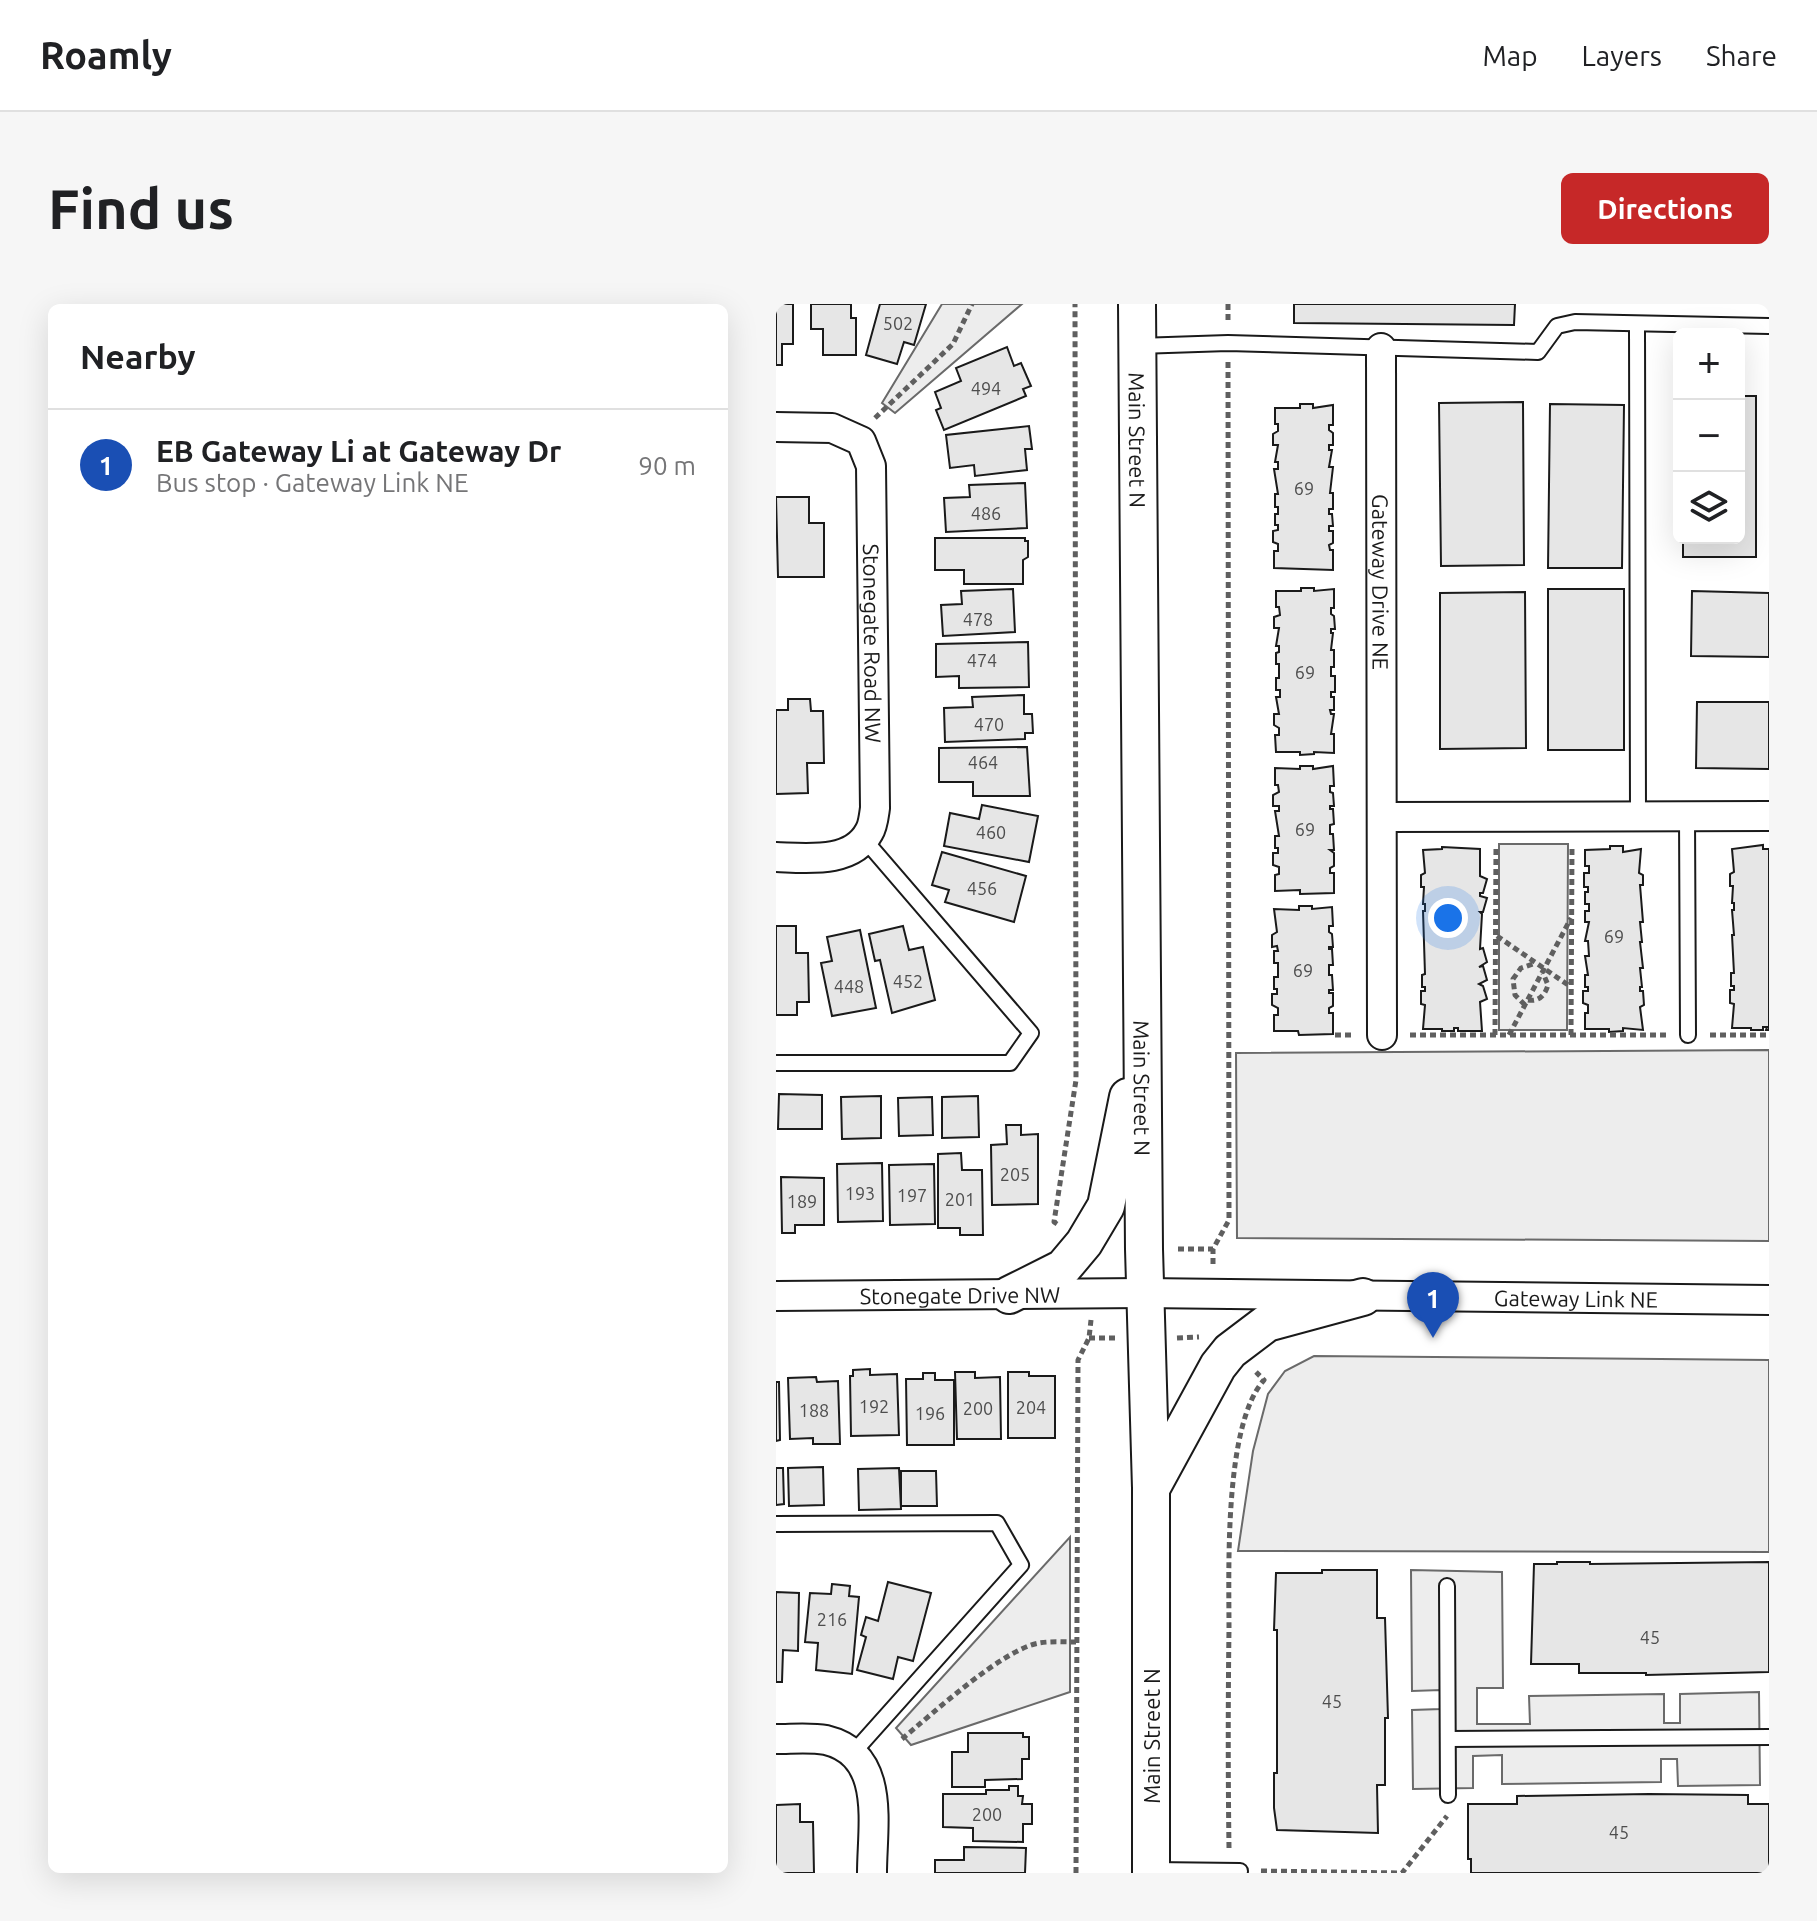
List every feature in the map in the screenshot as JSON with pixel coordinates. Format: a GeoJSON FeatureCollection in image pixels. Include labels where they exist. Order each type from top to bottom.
{"type":"FeatureCollection","features":[{"type":"Feature","properties":{"kind":"street","name":"Main Street N"},"geometry":{"type":"LineString","coordinates":[[1137,304],[1144,1293],[1151,1488],[1151,1871]]}},
{"type":"Feature","properties":{"kind":"street","name":"Gateway Drive NE"},"geometry":{"type":"LineString","coordinates":[[1381,348],[1382,1035]]}},
{"type":"Feature","properties":{"kind":"street"},"geometry":{"type":"LineString","coordinates":[[776,427],[832,428],[853,437]]}},
{"type":"Feature","properties":{"kind":"street","name":"Stonegate Road NW"},"geometry":{"type":"LineString","coordinates":[[853,437],[861,441],[871,466],[875,808],[871,831],[864,839]]}},
{"type":"Feature","properties":{"kind":"street"},"geometry":{"type":"LineString","coordinates":[[1382,817],[1769,816]]}},
{"type":"Feature","properties":{"kind":"street"},"geometry":{"type":"LineString","coordinates":[[776,857],[835,856],[857,849],[864,839]]}},
{"type":"Feature","properties":{"kind":"street"},"geometry":{"type":"LineString","coordinates":[[1009,1295],[1063,1268],[1084,1243],[1106,1206],[1142,1021]]}},
{"type":"Feature","properties":{"kind":"street","name":"Stonegate Drive NW"},"geometry":{"type":"LineString","coordinates":[[776,1296],[1144,1293]]}},
{"type":"Feature","properties":{"kind":"street","name":"Gateway Link NE"},"geometry":{"type":"LineString","coordinates":[[1144,1293],[1769,1300]]}},
{"type":"Feature","properties":{"kind":"street"},"geometry":{"type":"LineString","coordinates":[[1151,1488],[1218,1366],[1230,1351],[1267,1323],[1363,1297]]}},
{"type":"Feature","properties":{"kind":"street"},"geometry":{"type":"LineString","coordinates":[[776,1739],[822,1739],[839,1744],[864,1764],[872,1785],[872,1873]]}},
{"type":"Feature","properties":{"kind":"lane"},"geometry":{"type":"LineString","coordinates":[[1138,346],[1228,343],[1538,352],[1557,326],[1575,322],[1769,326]]}},
{"type":"Feature","properties":{"kind":"lane"},"geometry":{"type":"LineString","coordinates":[[1637,325],[1638,816]]}},
{"type":"Feature","properties":{"kind":"lane"},"geometry":{"type":"LineString","coordinates":[[1687,816],[1688,1035]]}},
{"type":"Feature","properties":{"kind":"lane"},"geometry":{"type":"LineString","coordinates":[[776,1063],[1010,1063],[1031,1033],[864,839]]}},
{"type":"Feature","properties":{"kind":"lane"},"geometry":{"type":"LineString","coordinates":[[776,1524],[997,1523],[1021,1565],[853,1753]]}},
{"type":"Feature","properties":{"kind":"lane"},"geometry":{"type":"LineString","coordinates":[[1447,1586],[1448,1795]]}},
{"type":"Feature","properties":{"kind":"lane"},"geometry":{"type":"LineString","coordinates":[[1448,1739],[1769,1737]]}},
{"type":"Feature","properties":{"kind":"lane"},"geometry":{"type":"LineString","coordinates":[[1151,1871],[1235,1871]]}},
{"type":"Feature","properties":{"kind":"path"},"geometry":{"type":"LineString","coordinates":[[853,437],[953,344],[972,304]]}},
{"type":"Feature","properties":{"kind":"path"},"geometry":{"type":"LineString","coordinates":[[1054,1222],[1076,1080],[1075,304]]}},
{"type":"Feature","properties":{"kind":"path"},"geometry":{"type":"LineString","coordinates":[[1213,1249],[1229,1220],[1228,304]]}},
{"type":"Feature","properties":{"kind":"path"},"geometry":{"type":"LineString","coordinates":[[1495,1035],[1496,841]]}},
{"type":"Feature","properties":{"kind":"path"},"geometry":{"type":"LineString","coordinates":[[1571,1035],[1572,841]]}},
{"type":"Feature","properties":{"kind":"path"},"geometry":{"type":"LineString","coordinates":[[1509,1035],[1572,917]]}},
{"type":"Feature","properties":{"kind":"path"},"geometry":{"type":"LineString","coordinates":[[1496,935],[1544,971],[1572,987]]}},
{"type":"Feature","properties":{"kind":"path"},"geometry":{"type":"LineString","coordinates":[[1537,963],[1521,968],[1513,979],[1515,995],[1527,1002],[1545,994],[1548,985],[1544,971]]}},
{"type":"Feature","properties":{"kind":"path"},"geometry":{"type":"LineString","coordinates":[[1335,1035],[1769,1035]]}},
{"type":"Feature","properties":{"kind":"path"},"geometry":{"type":"LineString","coordinates":[[1076,1873],[1078,1360],[1089,1338]]}},
{"type":"Feature","properties":{"kind":"path"},"geometry":{"type":"LineString","coordinates":[[1264,1380],[1254,1391],[1243,1428],[1230,1524],[1227,1736],[1235,1871],[1402,1873],[1447,1819],[1448,1795]]}},
{"type":"Feature","properties":{"kind":"path"},"geometry":{"type":"LineString","coordinates":[[902,1739],[971,1682],[1023,1648],[1038,1643],[1076,1642]]}},
{"type":"Feature","properties":{"kind":"shaded area"},"geometry":{"type":"Polygon","coordinates":[[[942,304],[1022,304],[895,413],[882,403],[942,304]]]}},
{"type":"Feature","properties":{"kind":"shaded area"},"geometry":{"type":"Polygon","coordinates":[[[1499,844],[1568,844],[1567,1030],[1499,1030],[1499,844]]]}},
{"type":"Feature","properties":{"kind":"shaded area"},"geometry":{"type":"Polygon","coordinates":[[[1769,1050],[1769,1241],[1237,1238],[1236,1053],[1769,1050]]]}},
{"type":"Feature","properties":{"kind":"shaded area"},"geometry":{"type":"Polygon","coordinates":[[[1314,1356],[1769,1360],[1769,1552],[1238,1551],[1253,1451],[1268,1394],[1285,1371],[1314,1356]]]}},
{"type":"Feature","properties":{"kind":"shaded area"},"geometry":{"type":"Polygon","coordinates":[[[1070,1537],[1070,1692],[911,1745],[896,1728],[1070,1537]]]}},
{"type":"Feature","properties":{"kind":"shaded area"},"geometry":{"type":"Polygon","coordinates":[[[1411,1570],[1502,1572],[1503,1688],[1477,1688],[1477,1724],[1530,1724],[1529,1696],[1664,1694],[1664,1723],[1680,1723],[1680,1694],[1759,1692],[1760,1785],[1678,1786],[1677,1759],[1661,1759],[1661,1782],[1502,1784],[1502,1755],[1473,1756],[1473,1788],[1413,1789],[1412,1710],[1441,1709],[1441,1690],[1412,1691],[1411,1570]]]}},
{"type":"Feature","properties":{"kind":"building"},"geometry":{"type":"Polygon","coordinates":[[[776,304],[793,304],[793,344],[782,344],[782,365],[776,365],[776,304]]]}},
{"type":"Feature","properties":{"kind":"building"},"geometry":{"type":"Polygon","coordinates":[[[811,304],[851,304],[851,318],[856,318],[856,355],[823,355],[823,329],[811,329],[811,304]]]}},
{"type":"Feature","properties":{"kind":"building"},"geometry":{"type":"Polygon","coordinates":[[[880,304],[926,304],[914,345],[904,342],[897,364],[866,355],[880,304]]]}},
{"type":"Feature","properties":{"kind":"building"},"geometry":{"type":"Polygon","coordinates":[[[1294,304],[1515,304],[1514,325],[1294,323],[1294,304]]]}},
{"type":"Feature","properties":{"kind":"building"},"geometry":{"type":"Polygon","coordinates":[[[1007,347],[1014,366],[1021,363],[1031,386],[1023,389],[1026,396],[944,430],[936,410],[941,408],[935,392],[961,381],[956,368],[1007,347]]]}},
{"type":"Feature","properties":{"kind":"building"},"geometry":{"type":"Polygon","coordinates":[[[1745,396],[1756,396],[1756,557],[1683,557],[1683,544],[1745,544],[1745,396]]]}},
{"type":"Feature","properties":{"kind":"building"},"geometry":{"type":"Polygon","coordinates":[[[1523,402],[1524,565],[1441,566],[1439,403],[1523,402]]]}},
{"type":"Feature","properties":{"kind":"building"},"geometry":{"type":"Polygon","coordinates":[[[1300,404],[1313,404],[1313,408],[1333,405],[1333,425],[1329,425],[1333,445],[1329,445],[1329,450],[1332,450],[1329,467],[1333,467],[1330,493],[1333,493],[1333,509],[1329,509],[1329,514],[1332,514],[1333,526],[1329,526],[1329,531],[1333,531],[1333,543],[1329,545],[1333,550],[1333,570],[1274,568],[1274,551],[1278,551],[1278,544],[1273,542],[1273,531],[1278,530],[1278,525],[1275,525],[1278,507],[1275,507],[1275,494],[1278,494],[1274,469],[1278,469],[1278,462],[1275,462],[1278,445],[1273,445],[1273,434],[1278,431],[1275,408],[1300,408],[1300,404]]]}},
{"type":"Feature","properties":{"kind":"building"},"geometry":{"type":"Polygon","coordinates":[[[1550,404],[1624,405],[1622,568],[1548,568],[1550,404]]]}},
{"type":"Feature","properties":{"kind":"building"},"geometry":{"type":"Polygon","coordinates":[[[1029,426],[1032,449],[1025,449],[1027,470],[975,476],[974,465],[950,468],[946,435],[1029,426]]]}},
{"type":"Feature","properties":{"kind":"building"},"geometry":{"type":"Polygon","coordinates":[[[1025,483],[1027,528],[946,532],[944,498],[970,497],[969,485],[1025,483]]]}},
{"type":"Feature","properties":{"kind":"building"},"geometry":{"type":"Polygon","coordinates":[[[776,497],[809,497],[809,523],[824,523],[824,577],[778,577],[776,497]]]}},
{"type":"Feature","properties":{"kind":"building"},"geometry":{"type":"Polygon","coordinates":[[[935,538],[1025,538],[1028,541],[1028,557],[1023,560],[1023,584],[964,584],[964,570],[935,570],[935,538]]]}},
{"type":"Feature","properties":{"kind":"building"},"geometry":{"type":"Polygon","coordinates":[[[1301,588],[1314,588],[1314,591],[1334,589],[1331,614],[1335,629],[1331,629],[1331,650],[1334,650],[1334,667],[1331,667],[1331,676],[1335,676],[1335,692],[1331,692],[1334,710],[1330,710],[1334,714],[1331,734],[1334,734],[1334,753],[1300,755],[1300,752],[1276,752],[1275,735],[1279,735],[1279,728],[1274,725],[1274,714],[1279,714],[1276,697],[1280,697],[1280,690],[1276,690],[1276,678],[1279,678],[1276,653],[1279,646],[1276,646],[1279,628],[1274,628],[1274,617],[1280,615],[1279,607],[1276,607],[1276,591],[1301,591],[1301,588]]]}},
{"type":"Feature","properties":{"kind":"building"},"geometry":{"type":"Polygon","coordinates":[[[1013,589],[1015,632],[943,636],[941,605],[962,604],[961,591],[1013,589]]]}},
{"type":"Feature","properties":{"kind":"building"},"geometry":{"type":"Polygon","coordinates":[[[1548,589],[1624,589],[1624,750],[1548,750],[1548,589]]]}},
{"type":"Feature","properties":{"kind":"building"},"geometry":{"type":"Polygon","coordinates":[[[1692,591],[1769,593],[1769,657],[1691,656],[1692,591]]]}},
{"type":"Feature","properties":{"kind":"building"},"geometry":{"type":"Polygon","coordinates":[[[1525,592],[1526,748],[1440,749],[1440,593],[1525,592]]]}},
{"type":"Feature","properties":{"kind":"building"},"geometry":{"type":"Polygon","coordinates":[[[1028,642],[1029,687],[959,688],[959,676],[936,677],[936,644],[1028,642]]]}},
{"type":"Feature","properties":{"kind":"building"},"geometry":{"type":"Polygon","coordinates":[[[1024,695],[1024,714],[1032,714],[1033,733],[1025,733],[1025,739],[945,742],[944,708],[973,707],[972,697],[1024,695]]]}},
{"type":"Feature","properties":{"kind":"building"},"geometry":{"type":"Polygon","coordinates":[[[788,699],[810,699],[811,711],[823,711],[824,763],[807,763],[808,793],[776,794],[776,710],[788,710],[788,699]]]}},
{"type":"Feature","properties":{"kind":"building"},"geometry":{"type":"Polygon","coordinates":[[[1697,702],[1769,702],[1769,769],[1696,768],[1697,702]]]}},
{"type":"Feature","properties":{"kind":"building"},"geometry":{"type":"Polygon","coordinates":[[[1027,747],[1030,796],[973,796],[973,782],[939,782],[939,748],[1027,747]]]}},
{"type":"Feature","properties":{"kind":"building"},"geometry":{"type":"Polygon","coordinates":[[[1300,766],[1313,766],[1313,769],[1333,766],[1334,786],[1330,786],[1330,792],[1333,793],[1334,806],[1330,809],[1333,809],[1334,824],[1330,825],[1330,834],[1333,834],[1334,850],[1330,850],[1334,853],[1334,866],[1330,868],[1330,873],[1334,873],[1334,893],[1275,891],[1275,875],[1279,874],[1279,867],[1273,865],[1273,853],[1278,853],[1278,848],[1275,848],[1275,836],[1279,836],[1275,811],[1279,811],[1279,806],[1273,806],[1273,795],[1279,792],[1278,785],[1275,785],[1275,768],[1300,769],[1300,766]]]}},
{"type":"Feature","properties":{"kind":"building"},"geometry":{"type":"Polygon","coordinates":[[[982,805],[1038,816],[1029,862],[944,846],[950,813],[979,819],[982,805]]]}},
{"type":"Feature","properties":{"kind":"building"},"geometry":{"type":"Polygon","coordinates":[[[1763,845],[1763,849],[1769,849],[1769,1030],[1766,1030],[1767,1027],[1763,1030],[1732,1028],[1732,849],[1763,845]]]}},
{"type":"Feature","properties":{"kind":"building"},"geometry":{"type":"Polygon","coordinates":[[[1610,846],[1623,846],[1623,852],[1641,849],[1639,873],[1643,875],[1643,885],[1640,885],[1643,922],[1640,922],[1640,942],[1643,968],[1640,968],[1640,991],[1643,991],[1644,1005],[1640,1007],[1643,1030],[1623,1028],[1623,1031],[1609,1032],[1609,1029],[1585,1029],[1588,1005],[1583,1003],[1583,991],[1588,991],[1585,987],[1585,975],[1588,975],[1585,956],[1589,956],[1588,941],[1585,941],[1589,922],[1585,922],[1585,911],[1589,911],[1589,904],[1585,904],[1588,887],[1584,887],[1584,873],[1589,873],[1589,866],[1585,866],[1585,850],[1610,849],[1610,846]]]}},
{"type":"Feature","properties":{"kind":"building"},"geometry":{"type":"Polygon","coordinates":[[[1442,847],[1480,849],[1480,876],[1487,879],[1483,893],[1480,893],[1480,896],[1487,898],[1483,912],[1480,912],[1480,949],[1483,948],[1487,962],[1479,967],[1483,966],[1487,980],[1479,984],[1483,986],[1487,999],[1480,1002],[1482,1031],[1423,1029],[1423,850],[1442,847]]]}},
{"type":"Feature","properties":{"kind":"building"},"geometry":{"type":"Polygon","coordinates":[[[942,852],[1026,876],[1014,922],[945,902],[949,890],[932,885],[942,852]]]}},
{"type":"Feature","properties":{"kind":"building"},"geometry":{"type":"Polygon","coordinates":[[[1299,906],[1312,906],[1312,909],[1332,907],[1333,926],[1329,926],[1329,932],[1333,947],[1329,949],[1332,949],[1333,965],[1329,965],[1329,975],[1332,975],[1333,990],[1329,993],[1333,993],[1333,1006],[1329,1008],[1329,1013],[1333,1013],[1333,1034],[1299,1035],[1298,1031],[1274,1031],[1274,1015],[1278,1015],[1278,1008],[1272,1005],[1272,994],[1277,994],[1274,977],[1278,977],[1278,963],[1274,963],[1274,951],[1278,951],[1277,946],[1272,947],[1272,935],[1277,932],[1274,909],[1299,910],[1299,906]]]}},
{"type":"Feature","properties":{"kind":"building"},"geometry":{"type":"Polygon","coordinates":[[[776,926],[796,926],[796,953],[808,953],[809,1002],[797,1002],[797,1015],[776,1015],[776,926]]]}},
{"type":"Feature","properties":{"kind":"building"},"geometry":{"type":"Polygon","coordinates":[[[903,926],[909,950],[923,947],[935,1000],[892,1013],[880,960],[875,961],[869,934],[903,926]]]}},
{"type":"Feature","properties":{"kind":"building"},"geometry":{"type":"Polygon","coordinates":[[[860,930],[876,1008],[832,1016],[821,963],[832,961],[827,937],[860,930]]]}},
{"type":"Feature","properties":{"kind":"building"},"geometry":{"type":"Polygon","coordinates":[[[779,1094],[822,1095],[822,1129],[778,1129],[779,1094]]]}},
{"type":"Feature","properties":{"kind":"building"},"geometry":{"type":"Polygon","coordinates":[[[881,1096],[881,1138],[842,1139],[841,1097],[881,1096]]]}},
{"type":"Feature","properties":{"kind":"building"},"geometry":{"type":"Polygon","coordinates":[[[978,1096],[979,1137],[942,1138],[942,1097],[978,1096]]]}},
{"type":"Feature","properties":{"kind":"building"},"geometry":{"type":"Polygon","coordinates":[[[932,1097],[933,1135],[899,1136],[898,1098],[932,1097]]]}},
{"type":"Feature","properties":{"kind":"building"},"geometry":{"type":"Polygon","coordinates":[[[1006,1125],[1021,1125],[1021,1135],[1038,1134],[1038,1204],[992,1205],[991,1145],[1007,1144],[1006,1125]]]}},
{"type":"Feature","properties":{"kind":"building"},"geometry":{"type":"Polygon","coordinates":[[[961,1153],[962,1170],[982,1170],[983,1235],[960,1235],[960,1228],[938,1228],[938,1154],[961,1153]]]}},
{"type":"Feature","properties":{"kind":"building"},"geometry":{"type":"Polygon","coordinates":[[[882,1163],[883,1221],[838,1222],[837,1164],[882,1163]]]}},
{"type":"Feature","properties":{"kind":"building"},"geometry":{"type":"Polygon","coordinates":[[[934,1164],[935,1224],[890,1225],[889,1165],[934,1164]]]}},
{"type":"Feature","properties":{"kind":"building"},"geometry":{"type":"Polygon","coordinates":[[[781,1177],[824,1178],[824,1225],[795,1225],[795,1233],[782,1233],[781,1177]]]}},
{"type":"Feature","properties":{"kind":"building"},"geometry":{"type":"Polygon","coordinates":[[[870,1369],[870,1375],[897,1374],[899,1435],[851,1436],[850,1376],[853,1376],[853,1370],[870,1369]]]}},
{"type":"Feature","properties":{"kind":"building"},"geometry":{"type":"Polygon","coordinates":[[[955,1372],[975,1372],[975,1378],[1000,1377],[1001,1439],[957,1439],[955,1372]]]}},
{"type":"Feature","properties":{"kind":"building"},"geometry":{"type":"Polygon","coordinates":[[[1008,1372],[1055,1376],[1055,1438],[1008,1438],[1008,1372]]]}},
{"type":"Feature","properties":{"kind":"building"},"geometry":{"type":"Polygon","coordinates":[[[923,1373],[935,1373],[935,1380],[954,1380],[954,1445],[907,1445],[906,1379],[923,1379],[923,1373]]]}},
{"type":"Feature","properties":{"kind":"building"},"geometry":{"type":"Polygon","coordinates":[[[816,1377],[817,1382],[838,1381],[840,1444],[813,1444],[813,1438],[790,1439],[788,1378],[816,1377]]]}},
{"type":"Feature","properties":{"kind":"building"},"geometry":{"type":"Polygon","coordinates":[[[776,1382],[779,1382],[780,1440],[776,1441],[776,1382]]]}},
{"type":"Feature","properties":{"kind":"building"},"geometry":{"type":"Polygon","coordinates":[[[823,1467],[824,1505],[789,1506],[788,1468],[823,1467]]]}},
{"type":"Feature","properties":{"kind":"building"},"geometry":{"type":"Polygon","coordinates":[[[776,1468],[783,1468],[784,1504],[776,1505],[776,1468]]]}},
{"type":"Feature","properties":{"kind":"building"},"geometry":{"type":"Polygon","coordinates":[[[899,1468],[901,1509],[859,1510],[858,1469],[899,1468]]]}},
{"type":"Feature","properties":{"kind":"building"},"geometry":{"type":"Polygon","coordinates":[[[901,1471],[936,1471],[937,1506],[901,1506],[901,1471]]]}},
{"type":"Feature","properties":{"kind":"building"},"geometry":{"type":"Polygon","coordinates":[[[1769,1562],[1769,1672],[1579,1673],[1579,1664],[1531,1664],[1534,1564],[1769,1562]]]}},
{"type":"Feature","properties":{"kind":"building"},"geometry":{"type":"Polygon","coordinates":[[[1322,1570],[1377,1570],[1377,1618],[1385,1618],[1388,1718],[1385,1718],[1385,1785],[1377,1785],[1378,1833],[1277,1830],[1274,1808],[1274,1773],[1277,1773],[1276,1573],[1322,1573],[1322,1570]]]}},
{"type":"Feature","properties":{"kind":"building"},"geometry":{"type":"Polygon","coordinates":[[[888,1582],[931,1593],[913,1661],[898,1657],[893,1679],[857,1670],[866,1637],[861,1635],[866,1617],[878,1621],[888,1582]]]}},
{"type":"Feature","properties":{"kind":"building"},"geometry":{"type":"Polygon","coordinates":[[[832,1584],[850,1586],[849,1596],[859,1597],[852,1674],[816,1670],[818,1643],[805,1642],[810,1593],[831,1594],[832,1584]]]}},
{"type":"Feature","properties":{"kind":"building"},"geometry":{"type":"Polygon","coordinates":[[[776,1592],[799,1593],[798,1651],[783,1650],[782,1682],[776,1682],[776,1592]]]}},
{"type":"Feature","properties":{"kind":"building"},"geometry":{"type":"Polygon","coordinates":[[[968,1733],[1023,1733],[1023,1737],[1029,1737],[1029,1759],[1022,1759],[1022,1779],[985,1780],[985,1787],[952,1787],[952,1752],[968,1752],[968,1733]]]}},
{"type":"Feature","properties":{"kind":"building"},"geometry":{"type":"Polygon","coordinates":[[[1009,1786],[1018,1786],[1018,1796],[1023,1796],[1022,1804],[1032,1804],[1032,1824],[1023,1824],[1023,1842],[973,1841],[973,1828],[943,1827],[943,1794],[986,1794],[986,1790],[1009,1790],[1009,1786]]]}},
{"type":"Feature","properties":{"kind":"building"},"geometry":{"type":"Polygon","coordinates":[[[1748,1795],[1748,1804],[1769,1804],[1769,1873],[1471,1873],[1468,1804],[1517,1804],[1517,1796],[1748,1795]]]}},
{"type":"Feature","properties":{"kind":"building"},"geometry":{"type":"Polygon","coordinates":[[[800,1804],[800,1822],[813,1822],[814,1873],[776,1873],[776,1805],[800,1804]]]}},
{"type":"Feature","properties":{"kind":"building"},"geometry":{"type":"Polygon","coordinates":[[[964,1847],[1026,1848],[1025,1873],[935,1873],[935,1860],[964,1860],[964,1847]]]}},
{"type":"Feature","properties":{"kind":"place","name":"EB Gateway Li at Gateway Dr"},"geometry":{"type":"Point","coordinates":[1433,1338]}}]}
